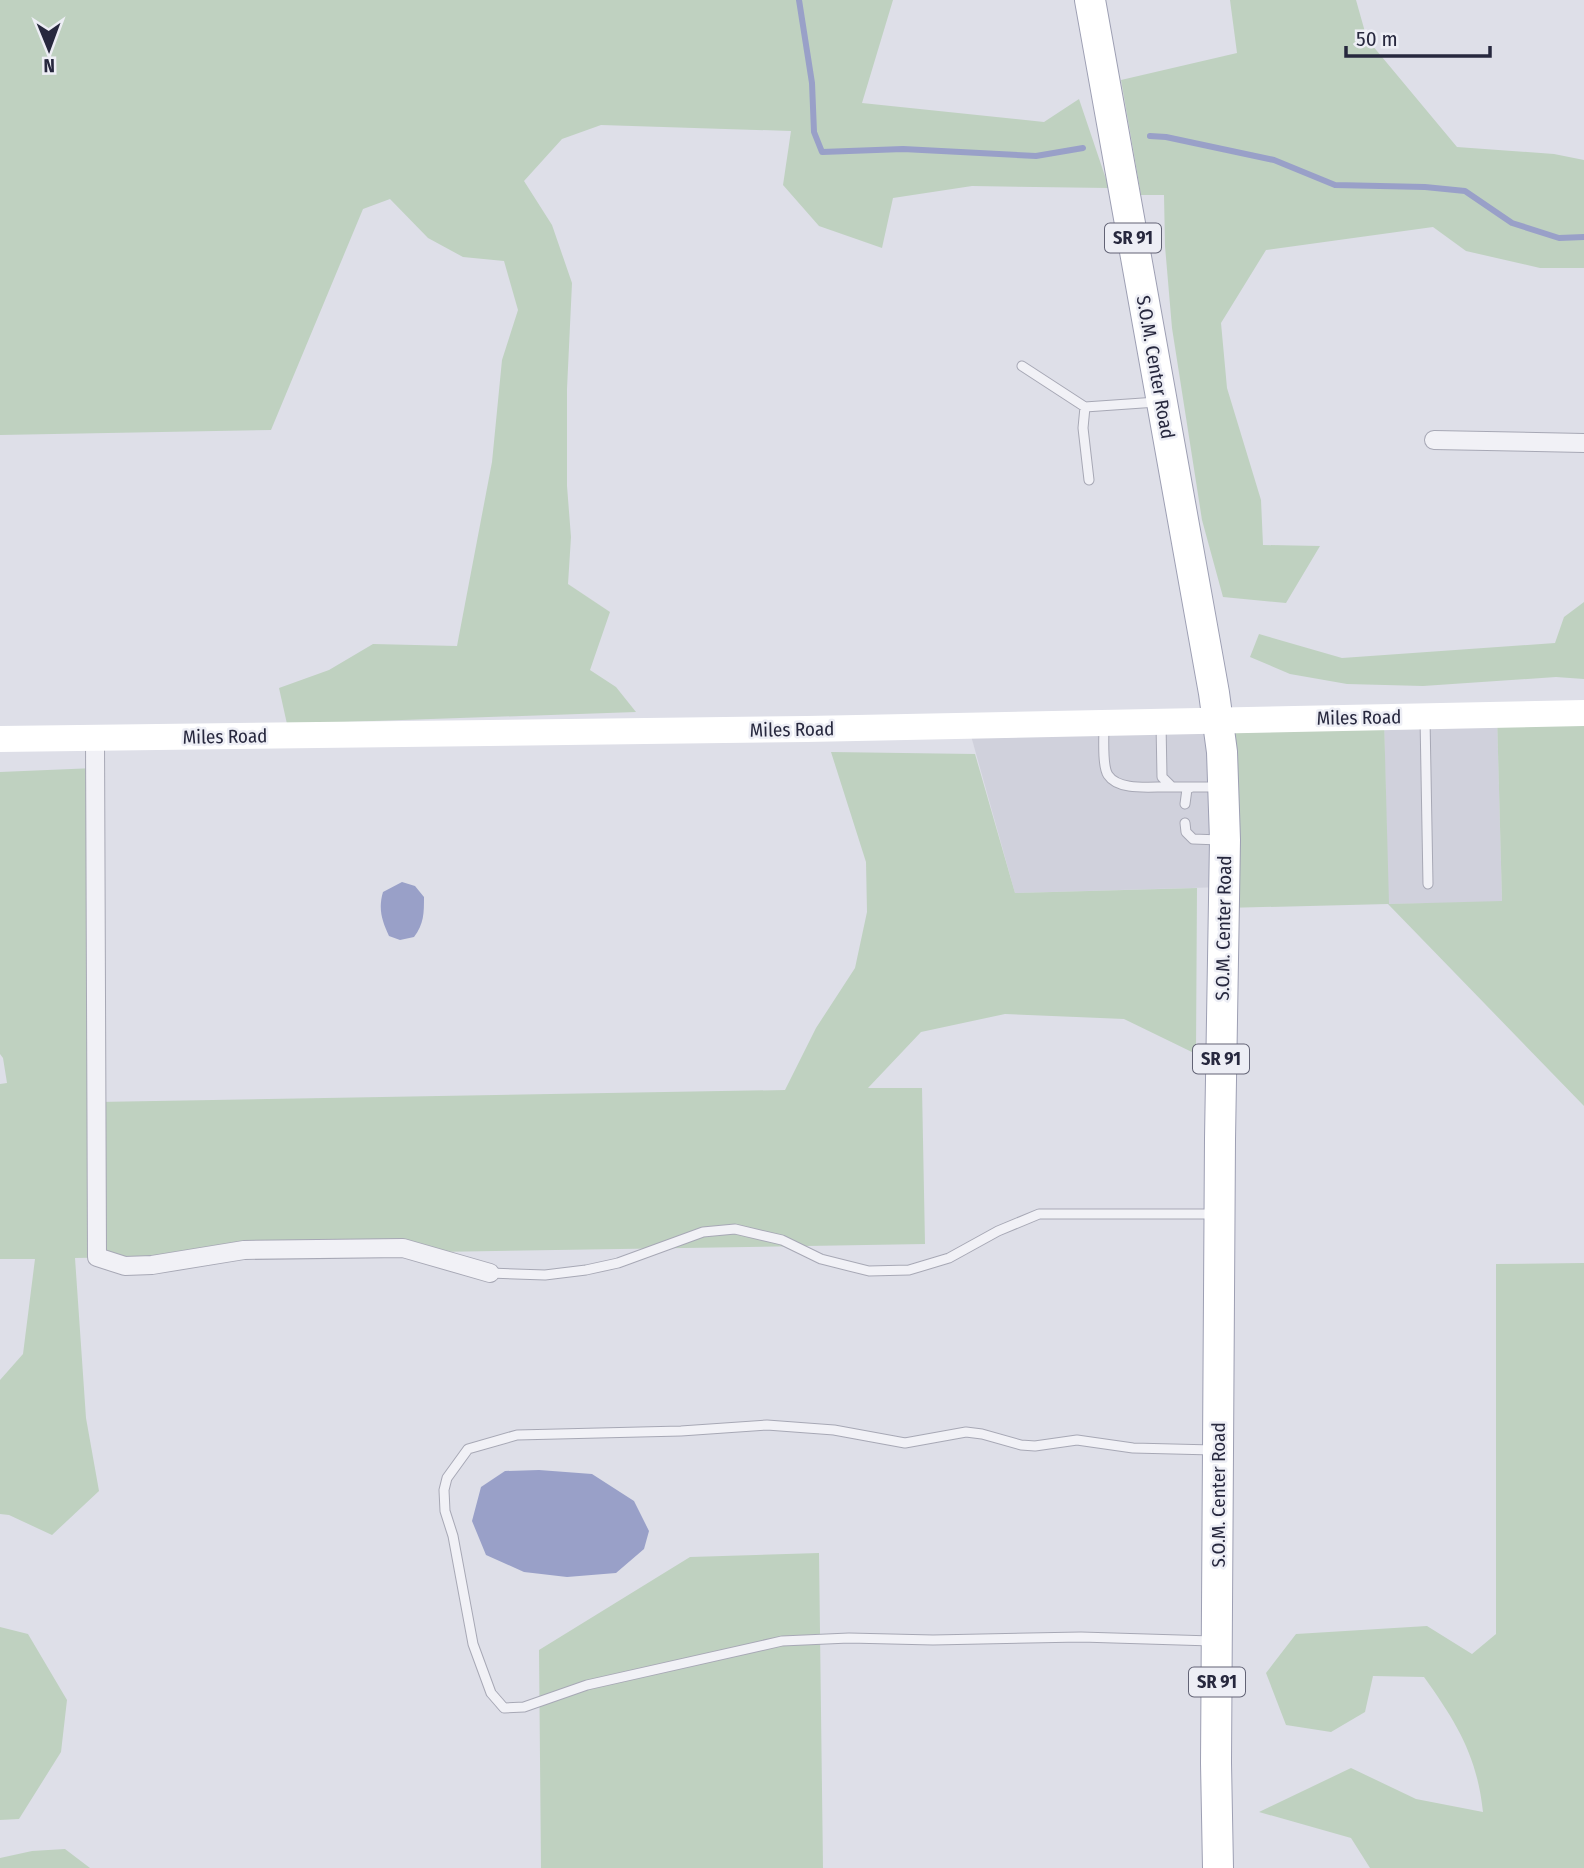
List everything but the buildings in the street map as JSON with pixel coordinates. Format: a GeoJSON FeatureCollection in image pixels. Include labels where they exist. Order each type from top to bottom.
{"type":"FeatureCollection","features":[{"type":"Feature","properties":{"kind":"main road","name":"S.O.M. Center Road"},"geometry":{"type":"LineString","coordinates":[[1090,0],[1219,720],[1224,787],[1217,1868]]}},
{"type":"Feature","properties":{"kind":"main road","name":"Miles Road"},"geometry":{"type":"LineString","coordinates":[[0,740],[1584,713]]}},
{"type":"Feature","properties":{"kind":"street"},"geometry":{"type":"LineString","coordinates":[[1433,440],[1584,443]]}},
{"type":"Feature","properties":{"kind":"street"},"geometry":{"type":"LineString","coordinates":[[94,738],[97,1257],[125,1266],[152,1265],[244,1250],[403,1248],[490,1273]]}},
{"type":"Feature","properties":{"kind":"lane"},"geometry":{"type":"LineString","coordinates":[[1021,366],[1085,407],[1162,401]]}},
{"type":"Feature","properties":{"kind":"lane"},"geometry":{"type":"LineString","coordinates":[[1085,407],[1083,428],[1089,480]]}},
{"type":"Feature","properties":{"kind":"lane"},"geometry":{"type":"LineString","coordinates":[[1425,716],[1428,884]]}},
{"type":"Feature","properties":{"kind":"lane"},"geometry":{"type":"LineString","coordinates":[[1161,721],[1162,777],[1172,787]]}},
{"type":"Feature","properties":{"kind":"lane"},"geometry":{"type":"LineString","coordinates":[[1104,723],[1105,766],[1108,775],[1121,784],[1224,787]]}},
{"type":"Feature","properties":{"kind":"lane"},"geometry":{"type":"LineString","coordinates":[[1185,804],[1187,789],[1192,787]]}},
{"type":"Feature","properties":{"kind":"lane"},"geometry":{"type":"LineString","coordinates":[[1185,823],[1186,832],[1193,839],[1225,840]]}},
{"type":"Feature","properties":{"kind":"lane"},"geometry":{"type":"LineString","coordinates":[[490,1273],[545,1275],[586,1270],[703,1233],[735,1229],[782,1240],[821,1259],[869,1271],[909,1270],[949,1258],[998,1231],[1039,1214],[1220,1214]]}},
{"type":"Feature","properties":{"kind":"lane"},"geometry":{"type":"LineString","coordinates":[[1217,1641],[1081,1637],[933,1640],[849,1638],[782,1641],[587,1685],[524,1707],[504,1708],[491,1693],[473,1644],[453,1536],[445,1511],[444,1490],[453,1468],[468,1449],[517,1435],[681,1431],[767,1425],[834,1430],[905,1443],[966,1432],[1021,1446],[1077,1440],[1133,1448],[1218,1450]]}},
{"type":"Feature","properties":{"kind":"shaded area"},"geometry":{"type":"Polygon","coordinates":[[[1497,715],[1502,902],[1388,904],[1384,717],[1497,715]]]}},
{"type":"Feature","properties":{"kind":"shaded area"},"geometry":{"type":"Polygon","coordinates":[[[1219,720],[1224,887],[1015,893],[968,725],[1219,720]]]}},
{"type":"Feature","properties":{"kind":"green space"},"geometry":{"type":"Polygon","coordinates":[[[0,0],[893,0],[862,103],[1044,122],[1079,99],[1109,188],[972,186],[893,198],[882,248],[819,226],[783,185],[791,131],[601,125],[562,139],[524,181],[552,225],[572,283],[567,389],[567,486],[571,537],[568,584],[610,612],[590,670],[616,687],[636,712],[287,724],[279,688],[329,670],[373,644],[457,646],[492,462],[502,360],[518,310],[504,261],[463,257],[428,238],[390,199],[363,209],[271,430],[0,435],[0,0]]]}},
{"type":"Feature","properties":{"kind":"green space"},"geometry":{"type":"Polygon","coordinates":[[[1230,0],[1356,0],[1367,39],[1457,147],[1554,154],[1584,160],[1584,268],[1540,268],[1466,251],[1433,227],[1266,250],[1221,323],[1227,388],[1261,500],[1263,545],[1320,546],[1286,603],[1223,597],[1202,520],[1172,328],[1164,195],[1141,195],[1121,80],[1237,53],[1230,0]]]}},
{"type":"Feature","properties":{"kind":"green space"},"geometry":{"type":"Polygon","coordinates":[[[1584,602],[1584,679],[1556,677],[1423,686],[1347,684],[1290,674],[1250,657],[1259,634],[1342,658],[1555,643],[1564,617],[1584,602]]]}},
{"type":"Feature","properties":{"kind":"green space"},"geometry":{"type":"Polygon","coordinates":[[[1584,713],[1584,1106],[1388,904],[1224,908],[1219,720],[1384,717],[1389,904],[1502,901],[1497,715],[1584,713]]]}},
{"type":"Feature","properties":{"kind":"green space"},"geometry":{"type":"Polygon","coordinates":[[[831,752],[975,754],[1015,893],[1197,888],[1196,1054],[1124,1019],[1005,1014],[921,1032],[868,1088],[922,1088],[925,1244],[75,1258],[86,1418],[99,1491],[52,1535],[9,1515],[0,1514],[0,1380],[23,1354],[35,1259],[0,1259],[0,1084],[7,1083],[0,1054],[0,772],[95,768],[97,1102],[785,1090],[816,1028],[855,968],[867,912],[866,862],[831,752]]]}},
{"type":"Feature","properties":{"kind":"green space"},"geometry":{"type":"Polygon","coordinates":[[[1584,1263],[1584,1868],[1370,1868],[1351,1838],[1259,1812],[1351,1768],[1416,1799],[1483,1812],[1476,1774],[1456,1725],[1424,1677],[1373,1676],[1365,1712],[1331,1732],[1286,1725],[1266,1673],[1296,1634],[1427,1626],[1472,1654],[1496,1634],[1496,1264],[1584,1263]]]}},
{"type":"Feature","properties":{"kind":"green space"},"geometry":{"type":"Polygon","coordinates":[[[819,1553],[823,1868],[541,1868],[539,1650],[690,1557],[819,1553]]]}},
{"type":"Feature","properties":{"kind":"green space"},"geometry":{"type":"Polygon","coordinates":[[[0,1627],[28,1634],[67,1700],[61,1752],[19,1819],[0,1820],[0,1627]]]}},
{"type":"Feature","properties":{"kind":"green space"},"geometry":{"type":"Polygon","coordinates":[[[65,1849],[90,1868],[0,1868],[0,1858],[32,1851],[65,1849]]]}},
{"type":"Feature","properties":{"kind":"water"},"geometry":{"type":"Polygon","coordinates":[[[402,882],[415,886],[424,897],[424,908],[422,923],[414,937],[400,940],[389,936],[381,904],[383,892],[402,882]]]}},
{"type":"Feature","properties":{"kind":"water"},"geometry":{"type":"Polygon","coordinates":[[[539,1470],[592,1474],[634,1501],[649,1531],[644,1549],[616,1573],[567,1577],[524,1572],[486,1555],[472,1521],[481,1487],[505,1471],[539,1470]]]}},
{"type":"Feature","properties":{"kind":"waterway"},"geometry":{"type":"LineString","coordinates":[[799,0],[812,83],[814,132],[822,152],[903,149],[1036,156],[1083,148]]}},
{"type":"Feature","properties":{"kind":"waterway"},"geometry":{"type":"LineString","coordinates":[[1150,136],[1274,160],[1335,185],[1425,187],[1465,191],[1512,223],[1559,238],[1584,237]]}}]}
